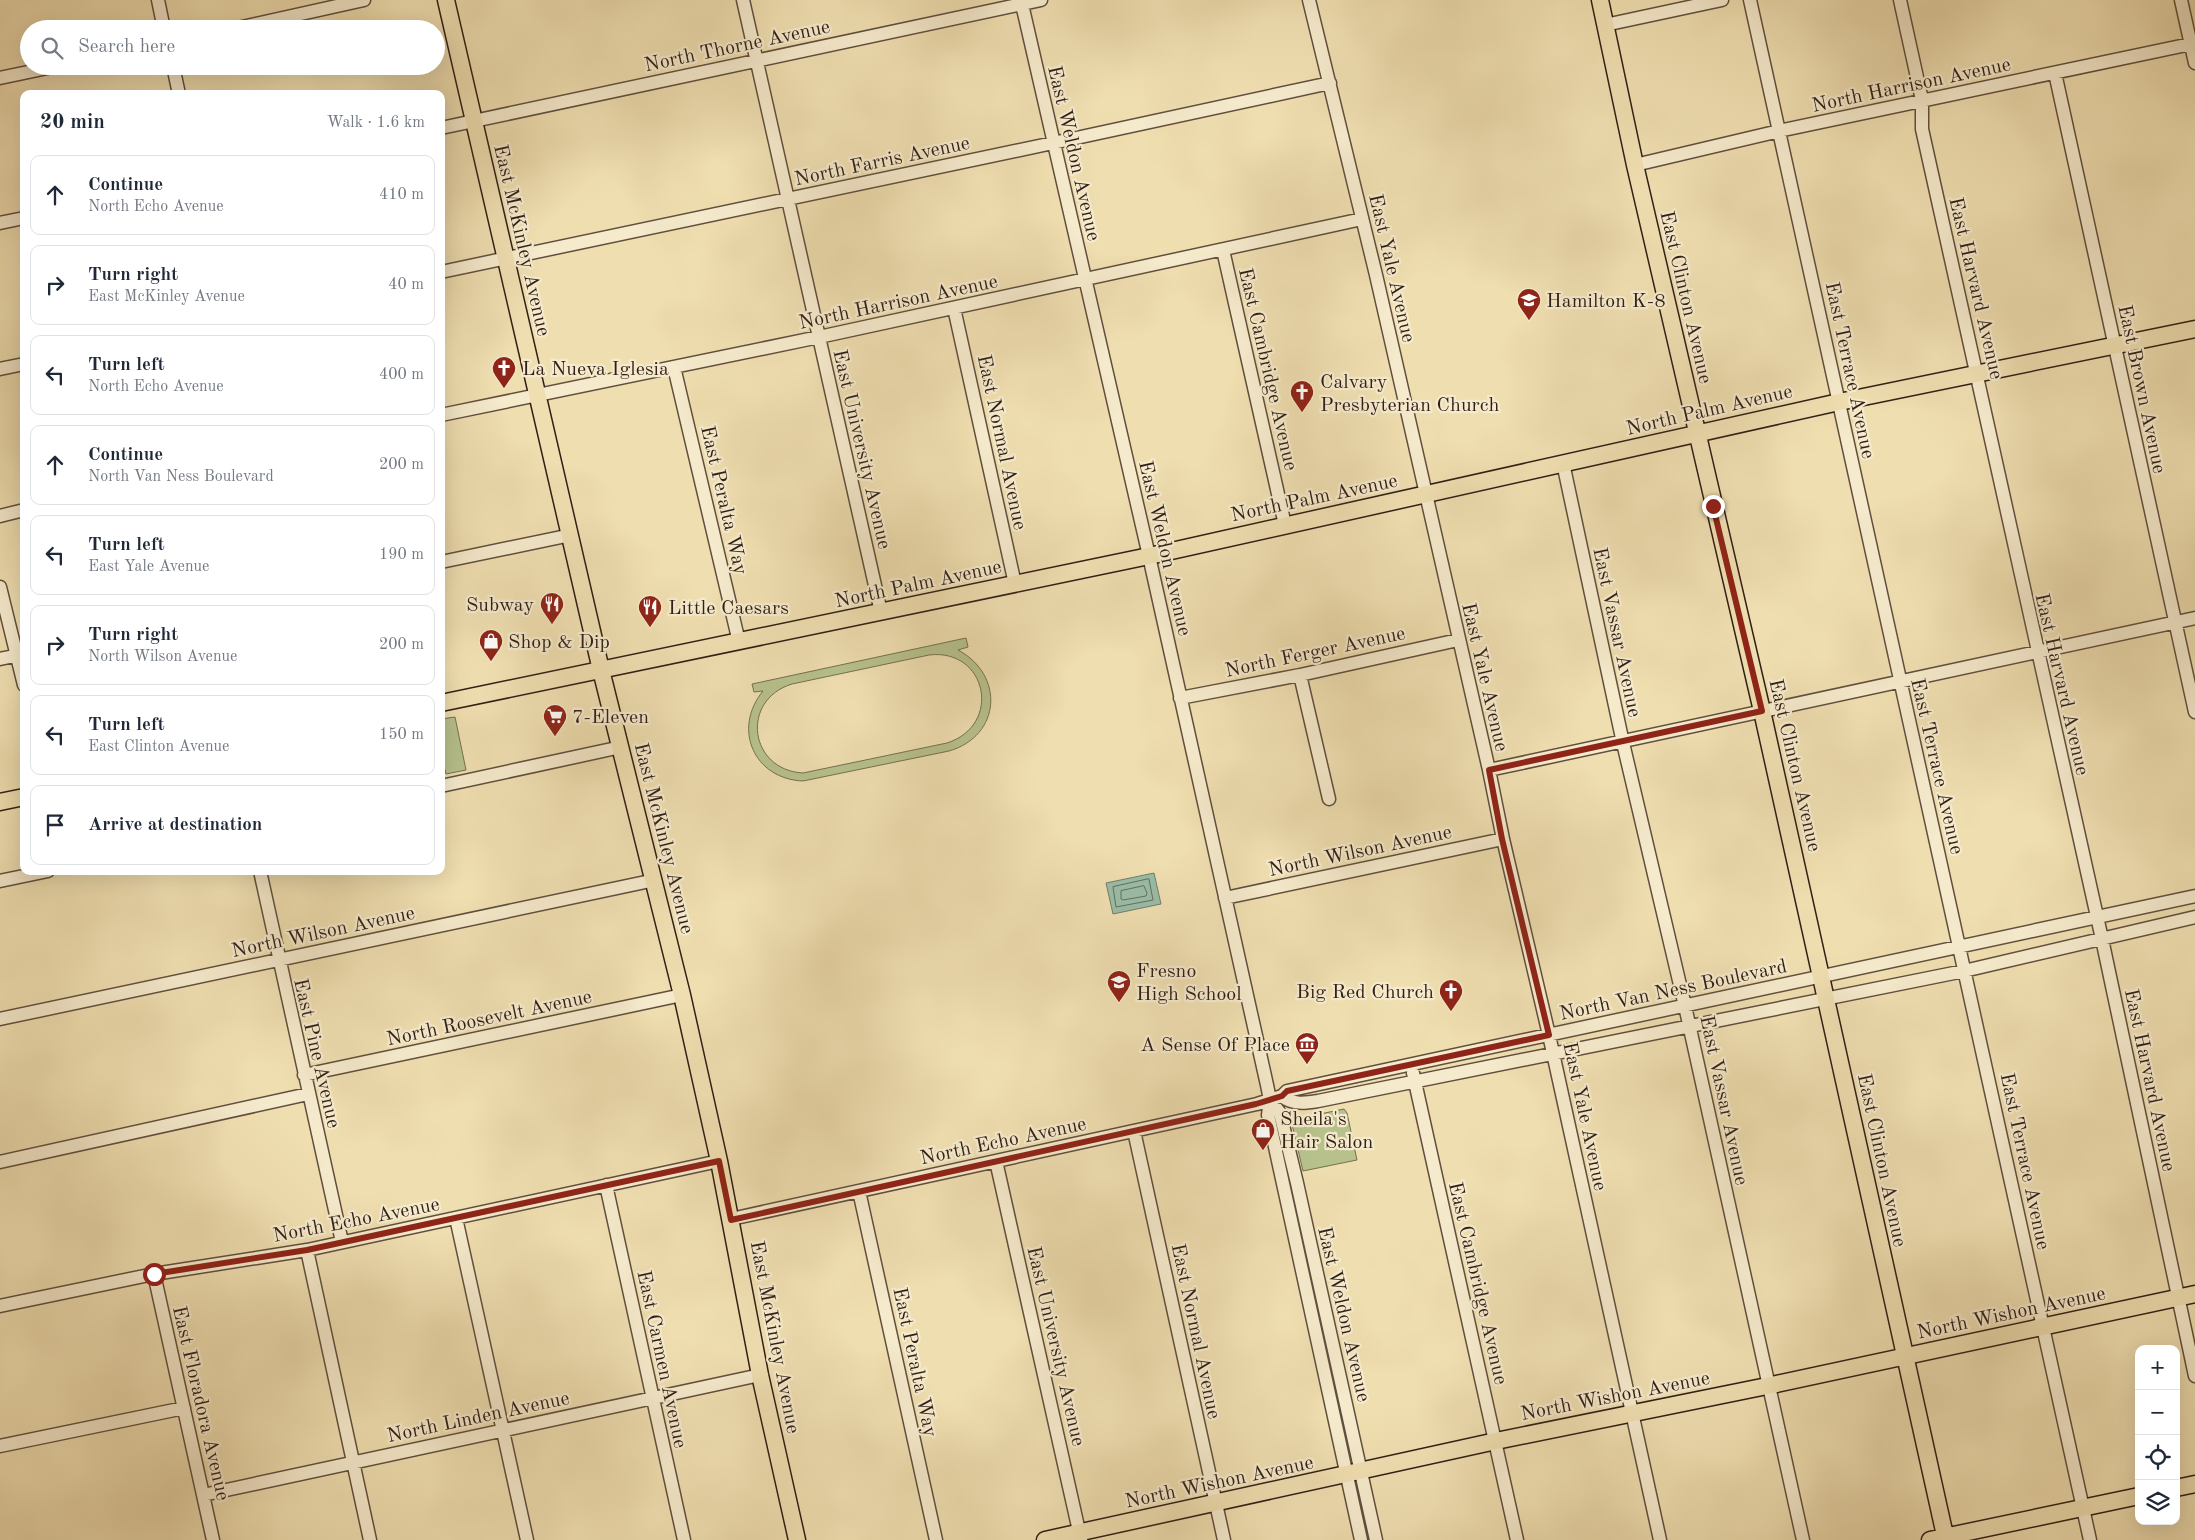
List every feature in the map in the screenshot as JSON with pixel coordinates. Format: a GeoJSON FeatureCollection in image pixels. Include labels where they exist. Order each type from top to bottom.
{"type":"FeatureCollection","features":[{"type":"Feature","properties":{"kind":"main road","name":"East McKinley Avenue"},"geometry":{"type":"LineString","coordinates":[[446,0],[601,670],[655,880],[682,995],[719,1161],[760,1375],[797,1540]]}},
{"type":"Feature","properties":{"kind":"main road","name":"East Clinton Avenue"},"geometry":{"type":"LineString","coordinates":[[1600,0],[1635,166],[1822,976],[1941,1539]]}},
{"type":"Feature","properties":{"kind":"main road","name":"North Palm Avenue"},"geometry":{"type":"LineString","coordinates":[[445,702],[1149,556],[1696,433],[1976,373],[2195,329]]}},
{"type":"Feature","properties":{"kind":"main road"},"geometry":{"type":"LineString","coordinates":[[0,802],[20,798]]}},
{"type":"Feature","properties":{"kind":"main road","name":"North Wishon Avenue"},"geometry":{"type":"LineString","coordinates":[[1044,1540],[1080,1536],[1216,1503],[1496,1441],[1767,1386],[2195,1294]]}},
{"type":"Feature","properties":{"kind":"main road"},"geometry":{"type":"LineString","coordinates":[[2180,1487],[2195,1484]]}},
{"type":"Feature","properties":{"kind":"main road"},"geometry":{"type":"LineString","coordinates":[[1941,1539],[2135,1497]]}},
{"type":"Feature","properties":{"kind":"street"},"geometry":{"type":"LineString","coordinates":[[158,0],[162,20]]}},
{"type":"Feature","properties":{"kind":"street"},"geometry":{"type":"LineString","coordinates":[[274,20],[364,0]]}},
{"type":"Feature","properties":{"kind":"street","name":"East University Avenue"},"geometry":{"type":"LineString","coordinates":[[743,0],[881,612]]}},
{"type":"Feature","properties":{"kind":"street","name":"North Thorne Avenue"},"geometry":{"type":"LineString","coordinates":[[445,127],[1022,2],[1041,0]]}},
{"type":"Feature","properties":{"kind":"street","name":"East Yale Avenue"},"geometry":{"type":"LineString","coordinates":[[1309,0],[1330,83],[1489,770],[1502,839],[1549,1035],[1660,1540]]}},
{"type":"Feature","properties":{"kind":"street"},"geometry":{"type":"LineString","coordinates":[[1605,25],[1722,0]]}},
{"type":"Feature","properties":{"kind":"street","name":"East Terrace Avenue"},"geometry":{"type":"LineString","coordinates":[[1750,0],[2090,1540]]}},
{"type":"Feature","properties":{"kind":"street","name":"East Harvard Avenue"},"geometry":{"type":"LineString","coordinates":[[1900,0],[1922,100],[1922,129],[2036,650],[2102,939],[2195,1376]]}},
{"type":"Feature","properties":{"kind":"street"},"geometry":{"type":"LineString","coordinates":[[2181,0],[2193,44],[2195,63]]}},
{"type":"Feature","properties":{"kind":"street","name":"East Weldon Avenue"},"geometry":{"type":"LineString","coordinates":[[1022,2],[1149,556],[1270,1100],[1268,1115],[1321,1362],[1353,1473],[1376,1540]]}},
{"type":"Feature","properties":{"kind":"street","name":"North Harrison Avenue"},"geometry":{"type":"LineString","coordinates":[[1635,166],[1922,100],[2193,44]]}},
{"type":"Feature","properties":{"kind":"street","name":"East Brown Avenue"},"geometry":{"type":"LineString","coordinates":[[2054,73],[2195,712]]}},
{"type":"Feature","properties":{"kind":"street"},"geometry":{"type":"LineString","coordinates":[[0,78],[20,74]]}},
{"type":"Feature","properties":{"kind":"street"},"geometry":{"type":"LineString","coordinates":[[175,75],[178,90]]}},
{"type":"Feature","properties":{"kind":"street","name":"North Farris Avenue"},"geometry":{"type":"LineString","coordinates":[[445,271],[504,257],[788,200],[1330,83]]}},
{"type":"Feature","properties":{"kind":"street"},"geometry":{"type":"LineString","coordinates":[[0,223],[20,219]]}},
{"type":"Feature","properties":{"kind":"street","name":"North Harrison Avenue"},"geometry":{"type":"LineString","coordinates":[[445,414],[1085,281],[1362,220]]}},
{"type":"Feature","properties":{"kind":"street","name":"East Cambridge Avenue"},"geometry":{"type":"LineString","coordinates":[[1223,250],[1285,525]]}},
{"type":"Feature","properties":{"kind":"street","name":"East Normal Avenue"},"geometry":{"type":"LineString","coordinates":[[954,308],[1015,584]]}},
{"type":"Feature","properties":{"kind":"street"},"geometry":{"type":"LineString","coordinates":[[0,369],[20,365]]}},
{"type":"Feature","properties":{"kind":"street","name":"East Peralta Way"},"geometry":{"type":"LineString","coordinates":[[674,367],[739,642]]}},
{"type":"Feature","properties":{"kind":"street","name":"East Vassar Avenue"},"geometry":{"type":"LineString","coordinates":[[1563,463],[1623,743],[1685,1006],[1767,1386],[1803,1540]]}},
{"type":"Feature","properties":{"kind":"street"},"geometry":{"type":"LineString","coordinates":[[0,516],[20,511]]}},
{"type":"Feature","properties":{"kind":"street"},"geometry":{"type":"LineString","coordinates":[[445,561],[571,535]]}},
{"type":"Feature","properties":{"kind":"street"},"geometry":{"type":"LineString","coordinates":[[0,587],[20,655],[0,659]]}},
{"type":"Feature","properties":{"kind":"street"},"geometry":{"type":"LineString","coordinates":[[1489,770],[1623,743],[2036,650],[2195,618]]}},
{"type":"Feature","properties":{"kind":"street","name":"North Ferger Avenue"},"geometry":{"type":"LineString","coordinates":[[1180,698],[1300,675],[1458,640]]}},
{"type":"Feature","properties":{"kind":"street"},"geometry":{"type":"LineString","coordinates":[[1300,675],[1329,799]]}},
{"type":"Feature","properties":{"kind":"street"},"geometry":{"type":"LineString","coordinates":[[445,785],[621,747]]}},
{"type":"Feature","properties":{"kind":"street","name":"North Wilson Avenue"},"geometry":{"type":"LineString","coordinates":[[1225,898],[1502,839]]}},
{"type":"Feature","properties":{"kind":"street"},"geometry":{"type":"LineString","coordinates":[[0,881],[29,875]]}},
{"type":"Feature","properties":{"kind":"street","name":"East Pine Avenue"},"geometry":{"type":"LineString","coordinates":[[261,875],[342,1242]]}},
{"type":"Feature","properties":{"kind":"street","name":"North Wilson Avenue"},"geometry":{"type":"LineString","coordinates":[[0,1019],[655,880]]}},
{"type":"Feature","properties":{"kind":"street","name":"North Van Ness Boulevard"},"geometry":{"type":"LineString","coordinates":[[2195,896],[1411,1063],[1287,1091],[1282,1096],[1288,1102],[1304,1103],[1553,1055],[1826,997],[1964,971],[2195,917]]}},
{"type":"Feature","properties":{"kind":"street","name":"North Roosevelt Avenue"},"geometry":{"type":"LineString","coordinates":[[304,1075],[682,995]]}},
{"type":"Feature","properties":{"kind":"street","name":"East Cambridge Avenue"},"geometry":{"type":"LineString","coordinates":[[1411,1063],[1517,1540]]}},
{"type":"Feature","properties":{"kind":"street"},"geometry":{"type":"LineString","coordinates":[[0,1162],[308,1094]]}},
{"type":"Feature","properties":{"kind":"street","name":"North Echo Avenue"},"geometry":{"type":"LineString","coordinates":[[731,1220],[1134,1131],[1282,1096]]}},
{"type":"Feature","properties":{"kind":"street","name":"East Weldon Avenue"},"geometry":{"type":"LineString","coordinates":[[1270,1100],[1280,1113],[1336,1358],[1362,1540]]}},
{"type":"Feature","properties":{"kind":"street","name":"East Normal Avenue"},"geometry":{"type":"LineString","coordinates":[[1134,1131],[1224,1540]]}},
{"type":"Feature","properties":{"kind":"street","name":"East University Avenue"},"geometry":{"type":"LineString","coordinates":[[996,1160],[1080,1536]]}},
{"type":"Feature","properties":{"kind":"street","name":"North Echo Avenue"},"geometry":{"type":"LineString","coordinates":[[0,1306],[154,1274],[307,1250],[719,1161]]}},
{"type":"Feature","properties":{"kind":"street","name":"East Carmen Avenue"},"geometry":{"type":"LineString","coordinates":[[606,1185],[684,1540]]}},
{"type":"Feature","properties":{"kind":"street","name":"East Peralta Way"},"geometry":{"type":"LineString","coordinates":[[859,1191],[936,1540]]}},
{"type":"Feature","properties":{"kind":"street"},"geometry":{"type":"LineString","coordinates":[[456,1218],[527,1540]]}},
{"type":"Feature","properties":{"kind":"street"},"geometry":{"type":"LineString","coordinates":[[307,1250],[370,1540]]}},
{"type":"Feature","properties":{"kind":"street"},"geometry":{"type":"LineString","coordinates":[[1298,1258],[1312,1255]]}},
{"type":"Feature","properties":{"kind":"street","name":"East Floradora Avenue"},"geometry":{"type":"LineString","coordinates":[[154,1274],[213,1540]]}},
{"type":"Feature","properties":{"kind":"street"},"geometry":{"type":"LineString","coordinates":[[1321,1362],[1336,1358]]}},
{"type":"Feature","properties":{"kind":"street","name":"North Linden Avenue"},"geometry":{"type":"LineString","coordinates":[[204,1494],[760,1375]]}},
{"type":"Feature","properties":{"kind":"street"},"geometry":{"type":"LineString","coordinates":[[0,1446],[184,1408]]}},
{"type":"Feature","properties":{"kind":"shaded area"},"geometry":{"type":"Polygon","coordinates":[[[966,638],[968,647],[958,650],[973,661],[984,674],[990,689],[991,704],[987,719],[979,732],[966,743],[949,751],[803,781],[786,778],[772,771],[761,762],[753,750],[749,736],[749,721],[754,706],[763,691],[754,692],[752,684],[966,638]],[[929,655],[792,684],[775,692],[764,704],[758,718],[758,733],[762,748],[771,760],[785,769],[803,773],[947,743],[965,734],[976,721],[981,705],[981,690],[975,675],[964,663],[949,656],[929,655]]]}},
{"type":"Feature","properties":{"kind":"shaded area"},"geometry":{"type":"Polygon","coordinates":[[[455,717],[466,770],[446,774],[445,718],[455,717]]]}},
{"type":"Feature","properties":{"kind":"shaded area"},"geometry":{"type":"Polygon","coordinates":[[[1344,1109],[1347,1113],[1357,1160],[1303,1171],[1291,1120],[1344,1109]]]}},
{"type":"Feature","properties":{"kind":"water"},"geometry":{"type":"Polygon","coordinates":[[[1154,873],[1161,904],[1113,914],[1106,883],[1154,873]]]}},
{"type":"Feature","properties":{"kind":"place","name":"Hamilton K-8"},"geometry":{"type":"Point","coordinates":[1529,321]}},
{"type":"Feature","properties":{"kind":"place","name":"La Nueva Iglesia"},"geometry":{"type":"Point","coordinates":[504,389]}},
{"type":"Feature","properties":{"kind":"place","name":"Calvary Presbyterian Church"},"geometry":{"type":"Point","coordinates":[1302,413]}},
{"type":"Feature","properties":{"kind":"place","name":"Subway"},"geometry":{"type":"Point","coordinates":[552,625]}},
{"type":"Feature","properties":{"kind":"place","name":"Little Caesars"},"geometry":{"type":"Point","coordinates":[650,628]}},
{"type":"Feature","properties":{"kind":"place","name":"Shop & Dip"},"geometry":{"type":"Point","coordinates":[491,662]}},
{"type":"Feature","properties":{"kind":"place","name":"7-Eleven"},"geometry":{"type":"Point","coordinates":[555,737]}},
{"type":"Feature","properties":{"kind":"place","name":"Fresno High School"},"geometry":{"type":"Point","coordinates":[1119,1003]}},
{"type":"Feature","properties":{"kind":"place","name":"Big Red Church"},"geometry":{"type":"Point","coordinates":[1451,1012]}},
{"type":"Feature","properties":{"kind":"place","name":"A Sense Of Place"},"geometry":{"type":"Point","coordinates":[1307,1065]}},
{"type":"Feature","properties":{"kind":"place","name":"Sheila's Hair Salon"},"geometry":{"type":"Point","coordinates":[1263,1151]}},
{"type":"Feature","properties":{"kind":"route"},"geometry":{"type":"LineString","coordinates":[[154,1274],[307,1250],[719,1161],[731,1220],[1256,1104],[1282,1096],[1287,1091],[1549,1035],[1502,839],[1489,770],[1623,743],[1762,711],[1713,506]]}}]}
